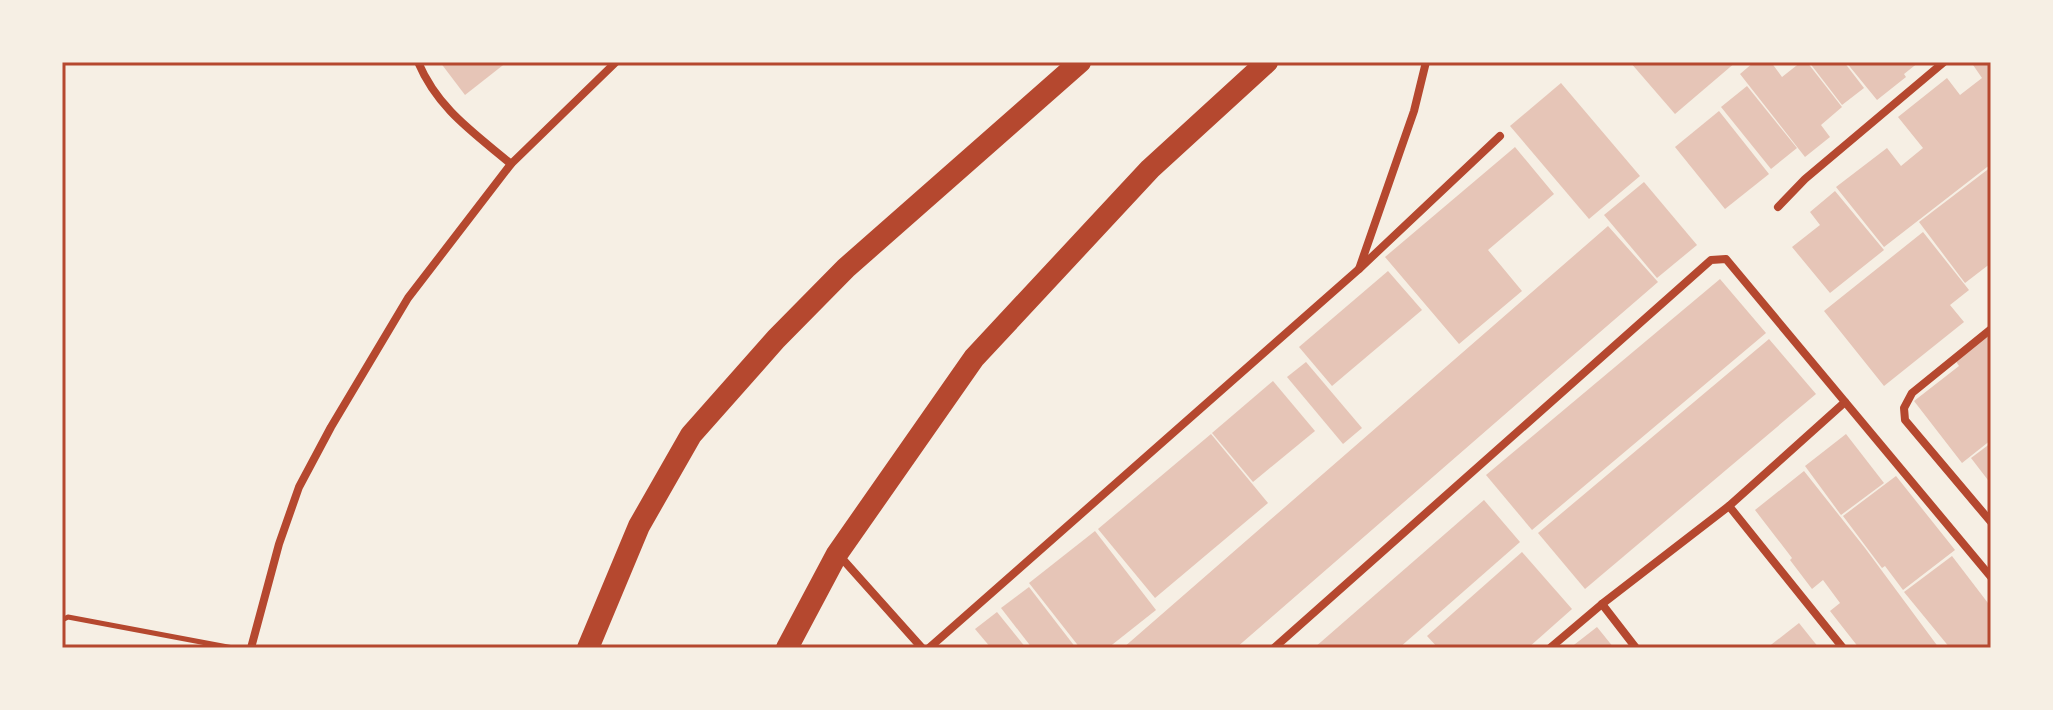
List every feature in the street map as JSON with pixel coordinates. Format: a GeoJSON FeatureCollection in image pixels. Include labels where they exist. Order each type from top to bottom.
{"type":"FeatureCollection","features":[{"type":"Feature","properties":{"kind":"highway"},"geometry":{"type":"LineString","coordinates":[[588,648],[639,526],[691,435],[776,339],[846,268],[1080,62]]}},
{"type":"Feature","properties":{"kind":"highway"},"geometry":{"type":"LineString","coordinates":[[787,648],[837,554],[974,358],[1150,169],[1267,62]]}},
{"type":"Feature","properties":{"kind":"street"},"geometry":{"type":"LineString","coordinates":[[418,62],[427,83],[443,106],[511,164]]}},
{"type":"Feature","properties":{"kind":"street"},"geometry":{"type":"LineString","coordinates":[[251,648],[279,544],[299,487],[408,298],[511,164],[616,62]]}},
{"type":"Feature","properties":{"kind":"street"},"geometry":{"type":"LineString","coordinates":[[1359,269],[1414,111],[1426,62]]}},
{"type":"Feature","properties":{"kind":"street"},"geometry":{"type":"LineString","coordinates":[[1778,207],[1805,179],[1944,62]]}},
{"type":"Feature","properties":{"kind":"street"},"geometry":{"type":"LineString","coordinates":[[929,648],[1359,269],[1500,136]]}},
{"type":"Feature","properties":{"kind":"street"},"geometry":{"type":"LineString","coordinates":[[1274,648],[1711,260],[1726,259],[1991,577]]}},
{"type":"Feature","properties":{"kind":"street"},"geometry":{"type":"LineString","coordinates":[[1991,329],[1912,393],[1904,408],[1905,420],[1991,522]]}},
{"type":"Feature","properties":{"kind":"street"},"geometry":{"type":"LineString","coordinates":[[1550,648],[1729,506],[1845,402]]}},
{"type":"Feature","properties":{"kind":"street"},"geometry":{"type":"LineString","coordinates":[[1729,506],[1843,648]]}},
{"type":"Feature","properties":{"kind":"street"},"geometry":{"type":"LineString","coordinates":[[837,554],[922,648]]}},
{"type":"Feature","properties":{"kind":"street"},"geometry":{"type":"LineString","coordinates":[[1602,604],[1636,648]]}},
{"type":"Feature","properties":{"kind":"path"},"geometry":{"type":"LineString","coordinates":[[62,620],[68,617],[234,648]]}},
{"type":"Feature","properties":{"kind":"building"},"geometry":{"type":"Polygon","coordinates":[[[440,62],[507,62],[465,95],[440,62]]]}},
{"type":"Feature","properties":{"kind":"building"},"geometry":{"type":"Polygon","coordinates":[[[1630,62],[1736,62],[1675,114],[1630,62]]]}},
{"type":"Feature","properties":{"kind":"building"},"geometry":{"type":"Polygon","coordinates":[[[1754,62],[1771,62],[1782,77],[1801,62],[1807,62],[1842,107],[1821,125],[1830,137],[1805,157],[1740,74],[1754,62]]]}},
{"type":"Feature","properties":{"kind":"building"},"geometry":{"type":"Polygon","coordinates":[[[1809,62],[1844,62],[1864,88],[1842,105],[1809,62]]]}},
{"type":"Feature","properties":{"kind":"building"},"geometry":{"type":"Polygon","coordinates":[[[1846,62],[1919,62],[1904,74],[1906,77],[1877,100],[1846,62]]]}},
{"type":"Feature","properties":{"kind":"building"},"geometry":{"type":"Polygon","coordinates":[[[1971,62],[1991,62],[1991,164],[1884,247],[1836,187],[1887,148],[1901,166],[1923,148],[1898,117],[1947,78],[1960,95],[1982,78],[1971,62]]]}},
{"type":"Feature","properties":{"kind":"building"},"geometry":{"type":"Polygon","coordinates":[[[1561,83],[1640,176],[1589,219],[1510,126],[1561,83]]]}},
{"type":"Feature","properties":{"kind":"building"},"geometry":{"type":"Polygon","coordinates":[[[1747,86],[1797,148],[1771,169],[1721,107],[1747,86]]]}},
{"type":"Feature","properties":{"kind":"building"},"geometry":{"type":"Polygon","coordinates":[[[1719,111],[1769,174],[1725,209],[1675,147],[1719,111]]]}},
{"type":"Feature","properties":{"kind":"building"},"geometry":{"type":"Polygon","coordinates":[[[1515,147],[1554,194],[1488,250],[1522,291],[1459,344],[1385,257],[1515,147]]]}},
{"type":"Feature","properties":{"kind":"building"},"geometry":{"type":"Polygon","coordinates":[[[1991,167],[1991,263],[1965,283],[1919,222],[1991,167]]]}},
{"type":"Feature","properties":{"kind":"building"},"geometry":{"type":"Polygon","coordinates":[[[1644,182],[1697,245],[1657,278],[1604,215],[1644,182]]]}},
{"type":"Feature","properties":{"kind":"building"},"geometry":{"type":"Polygon","coordinates":[[[1835,191],[1884,250],[1830,293],[1792,247],[1820,225],[1810,212],[1835,191]]]}},
{"type":"Feature","properties":{"kind":"building"},"geometry":{"type":"Polygon","coordinates":[[[1608,226],[1658,282],[1236,648],[1123,648],[1608,226]]]}},
{"type":"Feature","properties":{"kind":"building"},"geometry":{"type":"Polygon","coordinates":[[[1923,232],[1969,290],[1950,305],[1964,322],[1884,386],[1824,311],[1923,232]]]}},
{"type":"Feature","properties":{"kind":"building"},"geometry":{"type":"Polygon","coordinates":[[[1388,271],[1422,310],[1332,386],[1299,347],[1388,271]]]}},
{"type":"Feature","properties":{"kind":"building"},"geometry":{"type":"Polygon","coordinates":[[[1720,279],[1766,333],[1532,530],[1486,475],[1720,279]]]}},
{"type":"Feature","properties":{"kind":"building"},"geometry":{"type":"Polygon","coordinates":[[[1991,332],[1991,440],[1962,463],[1914,401],[1959,366],[1955,360],[1991,332]]]}},
{"type":"Feature","properties":{"kind":"building"},"geometry":{"type":"Polygon","coordinates":[[[1769,339],[1816,394],[1585,589],[1538,533],[1769,339]]]}},
{"type":"Feature","properties":{"kind":"building"},"geometry":{"type":"Polygon","coordinates":[[[1306,362],[1362,428],[1343,444],[1287,377],[1306,362]]]}},
{"type":"Feature","properties":{"kind":"building"},"geometry":{"type":"Polygon","coordinates":[[[1273,381],[1315,431],[1253,482],[1212,433],[1273,381]]]}},
{"type":"Feature","properties":{"kind":"building"},"geometry":{"type":"Polygon","coordinates":[[[1211,434],[1268,503],[1155,598],[1098,529],[1211,434]]]}},
{"type":"Feature","properties":{"kind":"building"},"geometry":{"type":"Polygon","coordinates":[[[1846,434],[1884,483],[1841,515],[1805,466],[1846,434]]]}},
{"type":"Feature","properties":{"kind":"building"},"geometry":{"type":"Polygon","coordinates":[[[1991,443],[1991,484],[1971,458],[1991,443]]]}},
{"type":"Feature","properties":{"kind":"building"},"geometry":{"type":"Polygon","coordinates":[[[1804,471],[1939,648],[1859,648],[1830,611],[1840,603],[1823,580],[1812,589],[1755,510],[1804,471]]]}},
{"type":"Feature","properties":{"kind":"building"},"geometry":{"type":"Polygon","coordinates":[[[1896,476],[1955,550],[1903,590],[1885,566],[1882,568],[1843,516],[1896,476]]]}},
{"type":"Feature","properties":{"kind":"building"},"geometry":{"type":"Polygon","coordinates":[[[1484,500],[1520,542],[1399,648],[1314,648],[1484,500]]]}},
{"type":"Feature","properties":{"kind":"building"},"geometry":{"type":"Polygon","coordinates":[[[1095,531],[1156,610],[1108,648],[1080,648],[1029,583],[1095,531]]]}},
{"type":"Feature","properties":{"kind":"building"},"geometry":{"type":"Polygon","coordinates":[[[1522,552],[1572,609],[1528,648],[1438,648],[1427,636],[1522,552]]]}},
{"type":"Feature","properties":{"kind":"building"},"geometry":{"type":"Polygon","coordinates":[[[1952,556],[1991,607],[1991,648],[1950,648],[1904,592],[1952,556]]]}},
{"type":"Feature","properties":{"kind":"building"},"geometry":{"type":"Polygon","coordinates":[[[1029,587],[1076,648],[1032,648],[1001,608],[1029,587]]]}},
{"type":"Feature","properties":{"kind":"building"},"geometry":{"type":"Polygon","coordinates":[[[997,612],[1026,648],[991,648],[975,629],[997,612]]]}},
{"type":"Feature","properties":{"kind":"building"},"geometry":{"type":"Polygon","coordinates":[[[1799,623],[1819,648],[1767,648],[1799,623]]]}},
{"type":"Feature","properties":{"kind":"building"},"geometry":{"type":"Polygon","coordinates":[[[1597,627],[1614,648],[1570,648],[1597,627]]]}}]}
